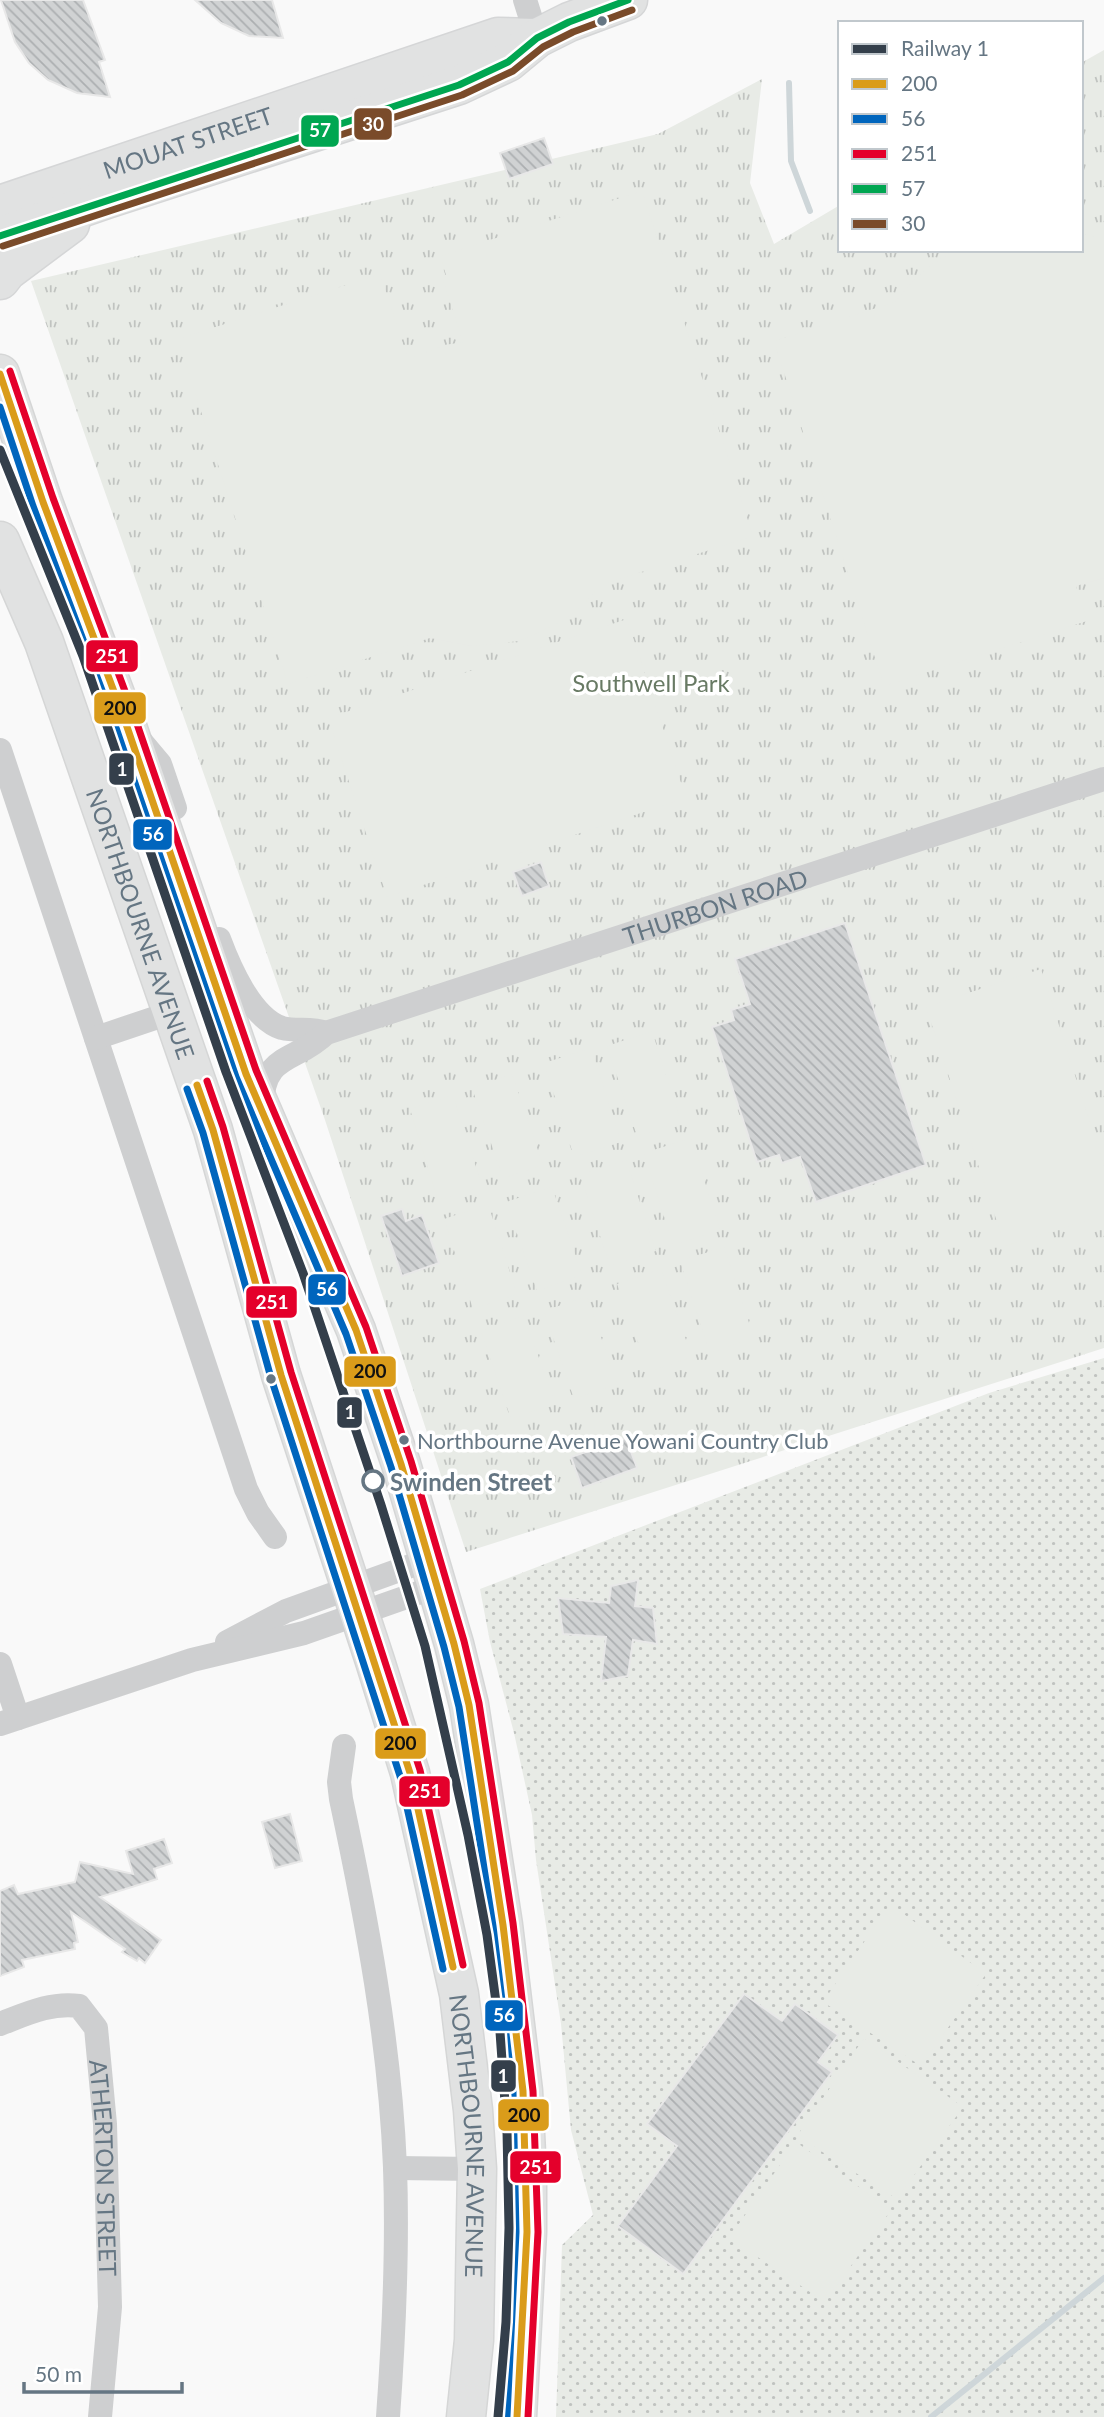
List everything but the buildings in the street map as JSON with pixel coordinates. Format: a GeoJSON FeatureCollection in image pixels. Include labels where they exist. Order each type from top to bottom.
{"type":"FeatureCollection","features":[{"type":"Feature","properties":{"kind":"main road","name":"MOUAT STREET"},"geometry":{"type":"LineString","coordinates":[[0,236],[459,85],[508,62],[537,38],[569,22],[628,0]]}},
{"type":"Feature","properties":{"kind":"main road","name":"MOUAT STREET"},"geometry":{"type":"LineString","coordinates":[[11,196],[498,37],[537,38]]}},
{"type":"Feature","properties":{"kind":"main road"},"geometry":{"type":"LineString","coordinates":[[0,280],[7,271],[50,238],[107,199]]}},
{"type":"Feature","properties":{"kind":"main road","name":"NORTHBOURNE AVENUE"},"geometry":{"type":"LineString","coordinates":[[0,374],[43,502],[125,721],[224,1014],[261,1114],[356,1330],[434,1572],[469,1705],[506,1949],[523,2091],[527,2232],[517,2417]]}},
{"type":"Feature","properties":{"kind":"main road","name":"NORTHBOURNE AVENUE"},"geometry":{"type":"LineString","coordinates":[[0,541],[44,642],[212,1130],[281,1375],[410,1773],[452,1962],[465,2036],[477,2169],[474,2340],[466,2417]]}},
{"type":"Feature","properties":{"kind":"street"},"geometry":{"type":"LineString","coordinates":[[525,0],[537,38]]}},
{"type":"Feature","properties":{"kind":"street","name":"NORTHBOURNE AVENUE"},"geometry":{"type":"LineString","coordinates":[[125,721],[160,764],[230,967],[236,981],[256,1007]]}},
{"type":"Feature","properties":{"kind":"street"},"geometry":{"type":"LineString","coordinates":[[0,750],[246,1489],[258,1513],[275,1537]]}},
{"type":"Feature","properties":{"kind":"street","name":"THURBON ROAD"},"geometry":{"type":"LineString","coordinates":[[261,1114],[263,1088],[269,1072],[281,1060],[310,1047],[326,1033],[1104,779]]}},
{"type":"Feature","properties":{"kind":"street","name":"THURBON ROAD"},"geometry":{"type":"LineString","coordinates":[[256,1007],[267,1019],[281,1027],[306,1028],[326,1033]]}},
{"type":"Feature","properties":{"kind":"street"},"geometry":{"type":"LineString","coordinates":[[96,1038],[173,1013]]}},
{"type":"Feature","properties":{"kind":"street"},"geometry":{"type":"LineString","coordinates":[[0,1664],[9,1721],[192,1660],[286,1611],[355,1601],[434,1572]]}},
{"type":"Feature","properties":{"kind":"street"},"geometry":{"type":"LineString","coordinates":[[344,1746],[340,1791],[374,1967],[395,2168],[395,2326],[388,2417]]}},
{"type":"Feature","properties":{"kind":"street","name":"ATHERTON STREET"},"geometry":{"type":"LineString","coordinates":[[0,2024],[48,2006],[67,2004],[79,2006],[96,2028],[105,2124],[110,2306],[100,2417]]}},
{"type":"Feature","properties":{"kind":"street"},"geometry":{"type":"LineString","coordinates":[[395,2168],[477,2169]]}},
{"type":"Feature","properties":{"kind":"green space","name":"Southwell Park"},"geometry":{"type":"Polygon","coordinates":[[[1104,50],[1104,1348],[466,1552],[325,1120],[31,281],[658,134],[762,79],[750,183],[774,244],[838,206],[838,252],[1083,252],[1083,62],[1104,50]]]}},
{"type":"Feature","properties":{"kind":"green space"},"geometry":{"type":"Polygon","coordinates":[[[642,191],[753,536],[601,585],[580,608],[561,622],[519,641],[472,646],[430,638],[288,684],[178,339],[380,274],[408,359],[445,345],[463,342],[443,280],[447,278],[440,256],[642,191]]]}},
{"type":"Feature","properties":{"kind":"green space"},"geometry":{"type":"Polygon","coordinates":[[[1083,234],[1096,237],[1104,235],[1104,578],[1076,586],[1087,621],[884,686],[774,341],[895,302],[931,265],[952,252],[1083,252],[1083,234]]]}},
{"type":"Feature","properties":{"kind":"green space"},"geometry":{"type":"Polygon","coordinates":[[[627,619],[686,798],[387,897],[328,718],[627,619]]]}},
{"type":"Feature","properties":{"kind":"green space"},"geometry":{"type":"Polygon","coordinates":[[[1041,969],[1104,1166],[1104,1215],[1005,1246],[926,1007],[1041,969]]]}},
{"type":"Feature","properties":{"kind":"green space"},"geometry":{"type":"Polygon","coordinates":[[[652,1031],[681,1122],[637,1136],[607,1046],[652,1031]]]}},
{"type":"Feature","properties":{"kind":"green space"},"geometry":{"type":"Polygon","coordinates":[[[591,1048],[621,1142],[574,1157],[544,1063],[591,1048]]]}},
{"type":"Feature","properties":{"kind":"green space"},"geometry":{"type":"Polygon","coordinates":[[[512,1074],[543,1165],[503,1178],[472,1088],[512,1074]]]}},
{"type":"Feature","properties":{"kind":"green space"},"geometry":{"type":"Polygon","coordinates":[[[453,1095],[482,1186],[438,1200],[410,1109],[453,1095]]]}},
{"type":"Feature","properties":{"kind":"green space"},"geometry":{"type":"Polygon","coordinates":[[[691,1138],[720,1230],[673,1245],[644,1153],[691,1138]]]}},
{"type":"Feature","properties":{"kind":"green space"},"geometry":{"type":"Polygon","coordinates":[[[626,1160],[656,1251],[610,1266],[580,1175],[626,1160]]]}},
{"type":"Feature","properties":{"kind":"green space"},"geometry":{"type":"Polygon","coordinates":[[[552,1187],[582,1275],[537,1291],[506,1202],[552,1187]]]}},
{"type":"Feature","properties":{"kind":"green space"},"geometry":{"type":"Polygon","coordinates":[[[488,1204],[517,1294],[473,1309],[444,1219],[488,1204]]]}},
{"type":"Feature","properties":{"kind":"green space"},"geometry":{"type":"Polygon","coordinates":[[[724,1247],[754,1338],[710,1353],[680,1261],[724,1247]]]}},
{"type":"Feature","properties":{"kind":"green space"},"geometry":{"type":"Polygon","coordinates":[[[661,1269],[692,1357],[649,1372],[617,1284],[661,1269]]]}},
{"type":"Feature","properties":{"kind":"green space"},"geometry":{"type":"Polygon","coordinates":[[[587,1296],[617,1384],[574,1399],[544,1311],[587,1296]]]}},
{"type":"Feature","properties":{"kind":"green space"},"geometry":{"type":"Polygon","coordinates":[[[524,1315],[555,1404],[511,1419],[481,1331],[524,1315]]]}},
{"type":"Feature","properties":{"kind":"green space"},"geometry":{"type":"Polygon","coordinates":[[[1104,1358],[1104,2417],[556,2417],[562,2245],[593,2215],[571,2130],[561,2024],[536,1860],[532,1815],[490,1642],[480,1589],[989,1393],[1104,1358]]]}},
{"type":"Feature","properties":{"kind":"green space"},"geometry":{"type":"Polygon","coordinates":[[[890,1904],[986,1974],[921,2066],[823,2002],[890,1904]]]}},
{"type":"Feature","properties":{"kind":"green space"},"geometry":{"type":"Polygon","coordinates":[[[864,2038],[963,2107],[897,2199],[797,2136],[864,2038]]]}},
{"type":"Feature","properties":{"kind":"green space"},"geometry":{"type":"Polygon","coordinates":[[[796,2142],[891,2210],[825,2302],[729,2238],[796,2142]]]}},
{"type":"Feature","properties":{"kind":"waterway"},"geometry":{"type":"LineString","coordinates":[[789,83],[791,161],[810,211]]}},
{"type":"Feature","properties":{"kind":"waterway"},"geometry":{"type":"LineString","coordinates":[[931,2417],[1104,2278]]}},
{"type":"Feature","properties":{"kind":"rail line","name":"1"},"geometry":{"type":"LineString","coordinates":[[0,450],[83,656],[226,1072],[303,1273],[425,1646],[468,1835],[487,1935],[500,2032],[507,2131],[509,2228],[506,2322],[498,2417]]}},
{"type":"Feature","properties":{"kind":"transit line","name":"57"},"geometry":{"type":"LineString","coordinates":[[0,236],[459,85],[508,62],[537,38],[569,22],[628,0]]}},
{"type":"Feature","properties":{"kind":"transit line","name":"30"},"geometry":{"type":"LineString","coordinates":[[3,246],[462,95],[513,71],[543,47],[573,32],[632,10]]}},
{"type":"Feature","properties":{"kind":"transit line","name":"251"},"geometry":{"type":"LineString","coordinates":[[10,371],[53,498],[135,718],[256,1070],[366,1327],[411,1461],[464,1641],[479,1703],[513,1923],[533,2091],[538,2232],[528,2417]]}},
{"type":"Feature","properties":{"kind":"transit line","name":"200"},"geometry":{"type":"LineString","coordinates":[[0,374],[43,502],[125,721],[246,1074],[356,1330],[401,1464],[454,1644],[469,1705],[503,1925],[523,2091],[527,2232],[517,2417]]}},
{"type":"Feature","properties":{"kind":"transit line","name":"56"},"geometry":{"type":"LineString","coordinates":[[0,407],[33,506],[115,725],[236,1077],[346,1334],[391,1467],[444,1647],[459,1707],[493,1926],[513,2092],[516,2232],[507,2416]]}},
{"type":"Feature","properties":{"kind":"transit line","name":"251"},"geometry":{"type":"LineString","coordinates":[[207,1081],[223,1127],[291,1372],[420,1770],[463,1965]]}},
{"type":"Feature","properties":{"kind":"transit line","name":"200"},"geometry":{"type":"LineString","coordinates":[[197,1085],[213,1130],[281,1375],[410,1773],[453,1967]]}},
{"type":"Feature","properties":{"kind":"transit line","name":"56"},"geometry":{"type":"LineString","coordinates":[[187,1089],[203,1133],[271,1378],[400,1776],[443,1969]]}},
{"type":"Feature","properties":{"kind":"place","name":"Northbourne Avenue Yowani Country Club"},"geometry":{"type":"Point","coordinates":[404,1440]}},
{"type":"Feature","properties":{"kind":"place","name":"Swinden Street"},"geometry":{"type":"Point","coordinates":[373,1481]}}]}
